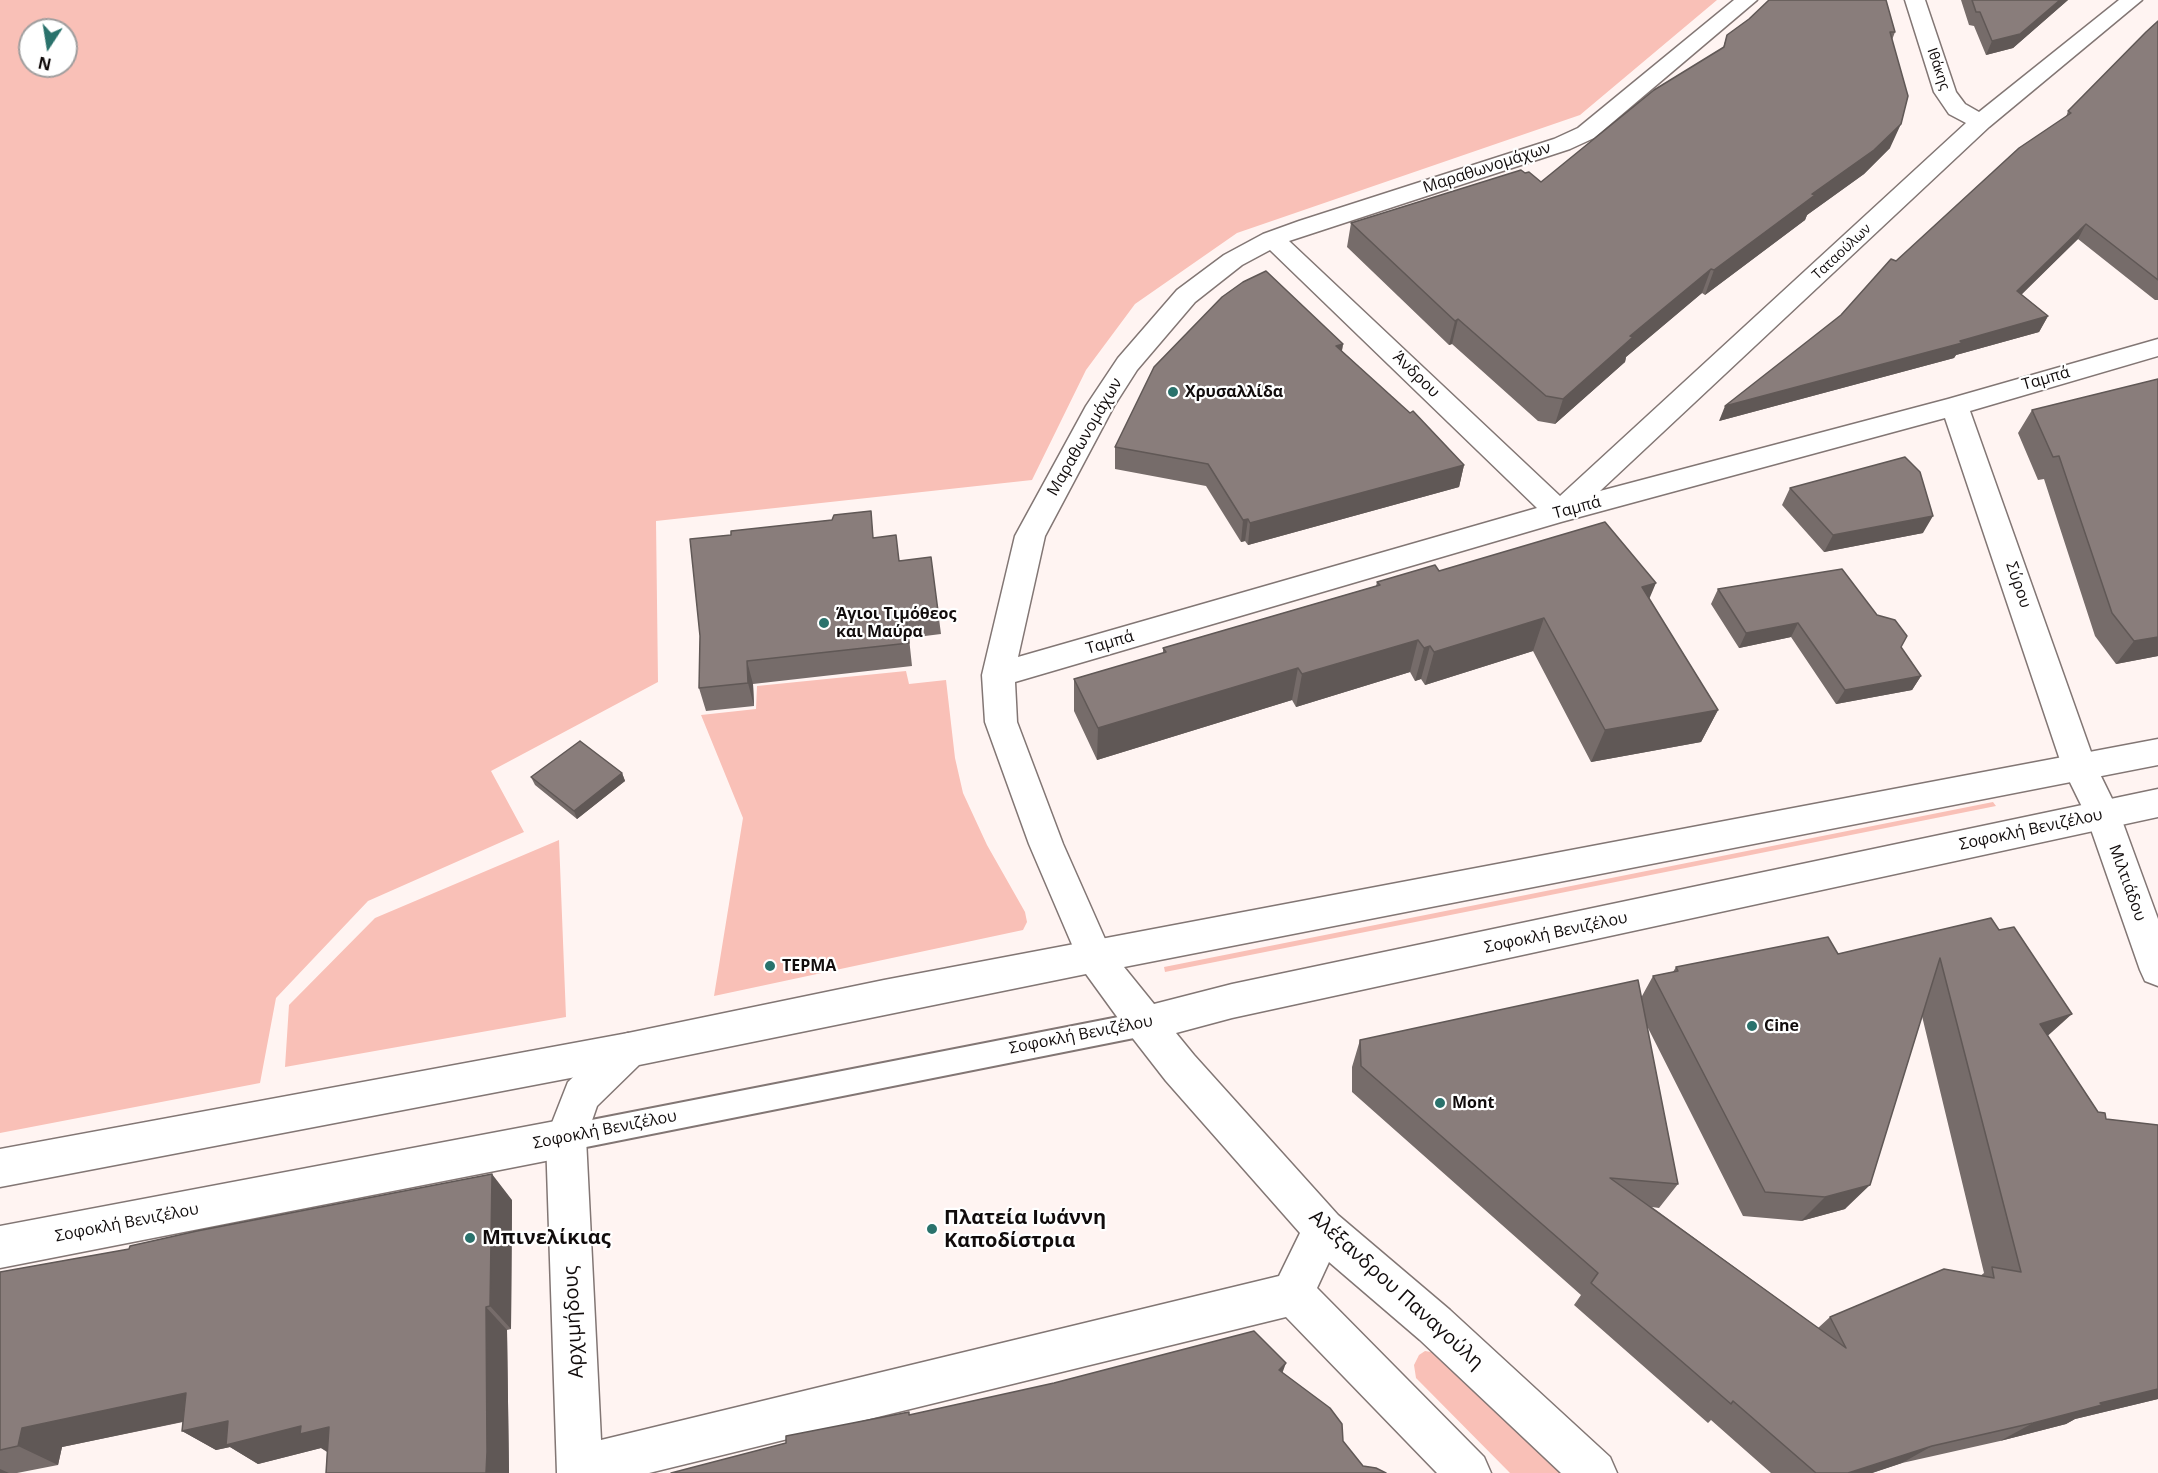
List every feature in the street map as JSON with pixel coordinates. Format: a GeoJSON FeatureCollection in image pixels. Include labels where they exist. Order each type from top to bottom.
{"type":"FeatureCollection","features":[{"type":"Feature","properties":{"kind":"street","name":"Ιθάκης"},"geometry":{"type":"LineString","coordinates":[[1915,0],[1945,92],[1957,109],[1981,122]]}},
{"type":"Feature","properties":{"kind":"street","name":"Ταταούλων"},"geometry":{"type":"LineString","coordinates":[[1559,512],[1981,122],[2132,0]]}},
{"type":"Feature","properties":{"kind":"street","name":"Μαραθωνομάχων"},"geometry":{"type":"LineString","coordinates":[[1095,957],[1046,844],[1001,722],[998,675],[1030,536],[1100,406],[1127,364],[1186,296],[1233,260],[1272,239],[1562,144],[1586,133],[1740,2]]}},
{"type":"Feature","properties":{"kind":"street","name":"Άνδρου"},"geometry":{"type":"LineString","coordinates":[[1272,239],[1559,512]]}},
{"type":"Feature","properties":{"kind":"street","name":"Ταμπά"},"geometry":{"type":"LineString","coordinates":[[998,675],[1559,512],[1955,406],[2158,347]]}},
{"type":"Feature","properties":{"kind":"street","name":"Σύρου"},"geometry":{"type":"LineString","coordinates":[[1955,406],[2079,766]]}},
{"type":"Feature","properties":{"kind":"street"},"geometry":{"type":"LineString","coordinates":[[0,1168],[628,1050],[769,1019],[2158,752]]}},
{"type":"Feature","properties":{"kind":"street","name":"Μιλτιάδου"},"geometry":{"type":"LineString","coordinates":[[2079,766],[2103,815],[2158,970]]}},
{"type":"Feature","properties":{"kind":"street","name":"Σοφοκλή Βενιζέλου"},"geometry":{"type":"LineString","coordinates":[[1144,1024],[1232,1001],[2158,803]]}},
{"type":"Feature","properties":{"kind":"street","name":"Αλέξανδρου Παναγούλη"},"geometry":{"type":"LineString","coordinates":[[1095,957],[1144,1024],[1180,1068],[1323,1229],[1435,1325],[1594,1473]]}},
{"type":"Feature","properties":{"kind":"street","name":"Αρχιμήδους"},"geometry":{"type":"LineString","coordinates":[[580,1470],[566,1138],[582,1095],[628,1050]]}},
{"type":"Feature","properties":{"kind":"street","name":"Σοφοκλή Βενιζέλου"},"geometry":{"type":"LineString","coordinates":[[0,1247],[566,1138]]}},
{"type":"Feature","properties":{"kind":"street"},"geometry":{"type":"LineString","coordinates":[[1293,1294],[1323,1229]]}},
{"type":"Feature","properties":{"kind":"street"},"geometry":{"type":"LineString","coordinates":[[580,1470],[1293,1294]]}},
{"type":"Feature","properties":{"kind":"street"},"geometry":{"type":"LineString","coordinates":[[1293,1294],[1468,1473]]}},
{"type":"Feature","properties":{"kind":"lane","name":"Σοφοκλή Βενιζέλου"},"geometry":{"type":"LineString","coordinates":[[566,1138],[1144,1024]]}},
{"type":"Feature","properties":{"kind":"shaded area"},"geometry":{"type":"Polygon","coordinates":[[[0,0],[1717,0],[1580,115],[1237,233],[1135,304],[1086,370],[1032,480],[656,521],[658,682],[491,771],[524,832],[368,901],[276,998],[260,1083],[0,1133],[0,0]]]}},
{"type":"Feature","properties":{"kind":"shaded area"},"geometry":{"type":"Polygon","coordinates":[[[906,671],[909,684],[946,680],[955,758],[963,793],[987,845],[1025,912],[1027,922],[1023,930],[714,996],[743,818],[701,715],[756,709],[757,686],[906,671]]]}},
{"type":"Feature","properties":{"kind":"shaded area"},"geometry":{"type":"Polygon","coordinates":[[[1993,802],[1996,806],[1165,972],[1164,967],[1993,802]]]}},
{"type":"Feature","properties":{"kind":"shaded area"},"geometry":{"type":"Polygon","coordinates":[[[559,840],[566,1017],[285,1067],[289,1005],[375,918],[559,840]]]}},
{"type":"Feature","properties":{"kind":"shaded area"},"geometry":{"type":"Polygon","coordinates":[[[1425,1351],[1437,1353],[1562,1473],[1510,1473],[1416,1378],[1414,1365],[1419,1355],[1425,1351]]]}},
{"type":"Feature","properties":{"kind":"building"},"geometry":{"type":"Polygon","coordinates":[[[1769,0],[1886,0],[1895,32],[1890,32],[1908,96],[1901,124],[1874,150],[1812,194],[1815,195],[1714,270],[1711,269],[1630,336],[1633,337],[1563,399],[1546,396],[1458,319],[1455,321],[1351,223],[1521,170],[1525,173],[1529,172],[1541,182],[1654,90],[1724,47],[1727,35],[1769,0]]]}},
{"type":"Feature","properties":{"kind":"building"},"geometry":{"type":"Polygon","coordinates":[[[1972,0],[2060,0],[2020,34],[1992,41],[1980,12],[1976,12],[1972,0]]]}},
{"type":"Feature","properties":{"kind":"building"},"geometry":{"type":"Polygon","coordinates":[[[2158,21],[2158,280],[2086,224],[2017,291],[2048,316],[1960,341],[1962,343],[1725,406],[1841,315],[1891,259],[1896,261],[2019,148],[2071,113],[2068,111],[2158,21]]]}},
{"type":"Feature","properties":{"kind":"building"},"geometry":{"type":"Polygon","coordinates":[[[1266,271],[1343,344],[1336,346],[1410,413],[1413,411],[1464,465],[1250,523],[1248,519],[1243,520],[1208,464],[1115,447],[1154,367],[1222,297],[1243,282],[1266,271]]]}},
{"type":"Feature","properties":{"kind":"building"},"geometry":{"type":"Polygon","coordinates":[[[2158,379],[2158,637],[2134,641],[2112,613],[2059,456],[2053,457],[2032,410],[2158,379]]]}},
{"type":"Feature","properties":{"kind":"building"},"geometry":{"type":"Polygon","coordinates":[[[1905,457],[1920,472],[1933,516],[1833,535],[1790,488],[1905,457]]]}},
{"type":"Feature","properties":{"kind":"building","name":"Άγιοι Τιμόθεος και Μαύρα"},"geometry":{"type":"Polygon","coordinates":[[[871,511],[873,538],[896,535],[899,561],[931,557],[938,611],[906,615],[909,643],[747,661],[748,683],[699,688],[700,636],[690,539],[731,535],[731,531],[832,520],[834,515],[871,511]]]}},
{"type":"Feature","properties":{"kind":"building"},"geometry":{"type":"Polygon","coordinates":[[[1605,522],[1656,583],[1642,587],[1718,710],[1605,730],[1544,618],[1434,652],[1430,646],[1424,648],[1418,640],[1302,674],[1298,668],[1098,728],[1074,679],[1166,652],[1163,648],[1380,585],[1377,582],[1435,565],[1439,571],[1605,522]]]}},
{"type":"Feature","properties":{"kind":"building"},"geometry":{"type":"Polygon","coordinates":[[[1842,569],[1877,615],[1895,620],[1907,636],[1901,647],[1921,676],[1845,690],[1798,623],[1746,633],[1718,589],[1842,569]]]}},
{"type":"Feature","properties":{"kind":"building"},"geometry":{"type":"Polygon","coordinates":[[[580,741],[622,773],[574,811],[531,777],[580,741]]]}},
{"type":"Feature","properties":{"kind":"building"},"geometry":{"type":"Polygon","coordinates":[[[1991,918],[1999,930],[2014,927],[2072,1014],[2040,1024],[2098,1112],[2105,1113],[2106,1119],[2158,1125],[2158,1389],[2033,1423],[1932,1446],[1848,1473],[1816,1473],[1733,1401],[1731,1404],[1591,1283],[1598,1273],[1361,1066],[1360,1040],[1638,980],[1678,1184],[1610,1178],[1846,1348],[1830,1317],[1944,1269],[1994,1278],[1992,1267],[2021,1272],[1940,958],[1870,1185],[1825,1197],[1765,1192],[1653,976],[1678,971],[1676,967],[1828,937],[1838,954],[1991,918]]]}},
{"type":"Feature","properties":{"kind":"building"},"geometry":{"type":"Polygon","coordinates":[[[492,1174],[490,1306],[486,1307],[486,1473],[326,1473],[329,1427],[300,1434],[301,1426],[226,1445],[228,1421],[182,1431],[186,1393],[22,1428],[18,1446],[0,1450],[0,1272],[129,1249],[130,1246],[197,1231],[492,1174]]]}},
{"type":"Feature","properties":{"kind":"building"},"geometry":{"type":"Polygon","coordinates":[[[1254,1331],[1286,1363],[1279,1370],[1330,1408],[1342,1424],[1343,1441],[1363,1466],[1376,1468],[1386,1473],[671,1473],[786,1443],[786,1436],[909,1412],[909,1415],[1054,1383],[1254,1331]]]}},
{"type":"Feature","properties":{"kind":"place","name":"Χρυσαλλίδα"},"geometry":{"type":"Point","coordinates":[1173,392]}},
{"type":"Feature","properties":{"kind":"place","name":"Άγιοι Τιμόθεος και Μαύρα"},"geometry":{"type":"Point","coordinates":[824,623]}},
{"type":"Feature","properties":{"kind":"place","name":"ΤΕΡΜΑ"},"geometry":{"type":"Point","coordinates":[770,966]}},
{"type":"Feature","properties":{"kind":"place","name":"Cine"},"geometry":{"type":"Point","coordinates":[1752,1026]}},
{"type":"Feature","properties":{"kind":"place","name":"Mont"},"geometry":{"type":"Point","coordinates":[1440,1103]}},
{"type":"Feature","properties":{"kind":"place","name":"Πλατεία Ιωάννη Καποδίστρια"},"geometry":{"type":"Point","coordinates":[932,1229]}},
{"type":"Feature","properties":{"kind":"place","name":"Μπινελίκιας"},"geometry":{"type":"Point","coordinates":[470,1238]}}]}
